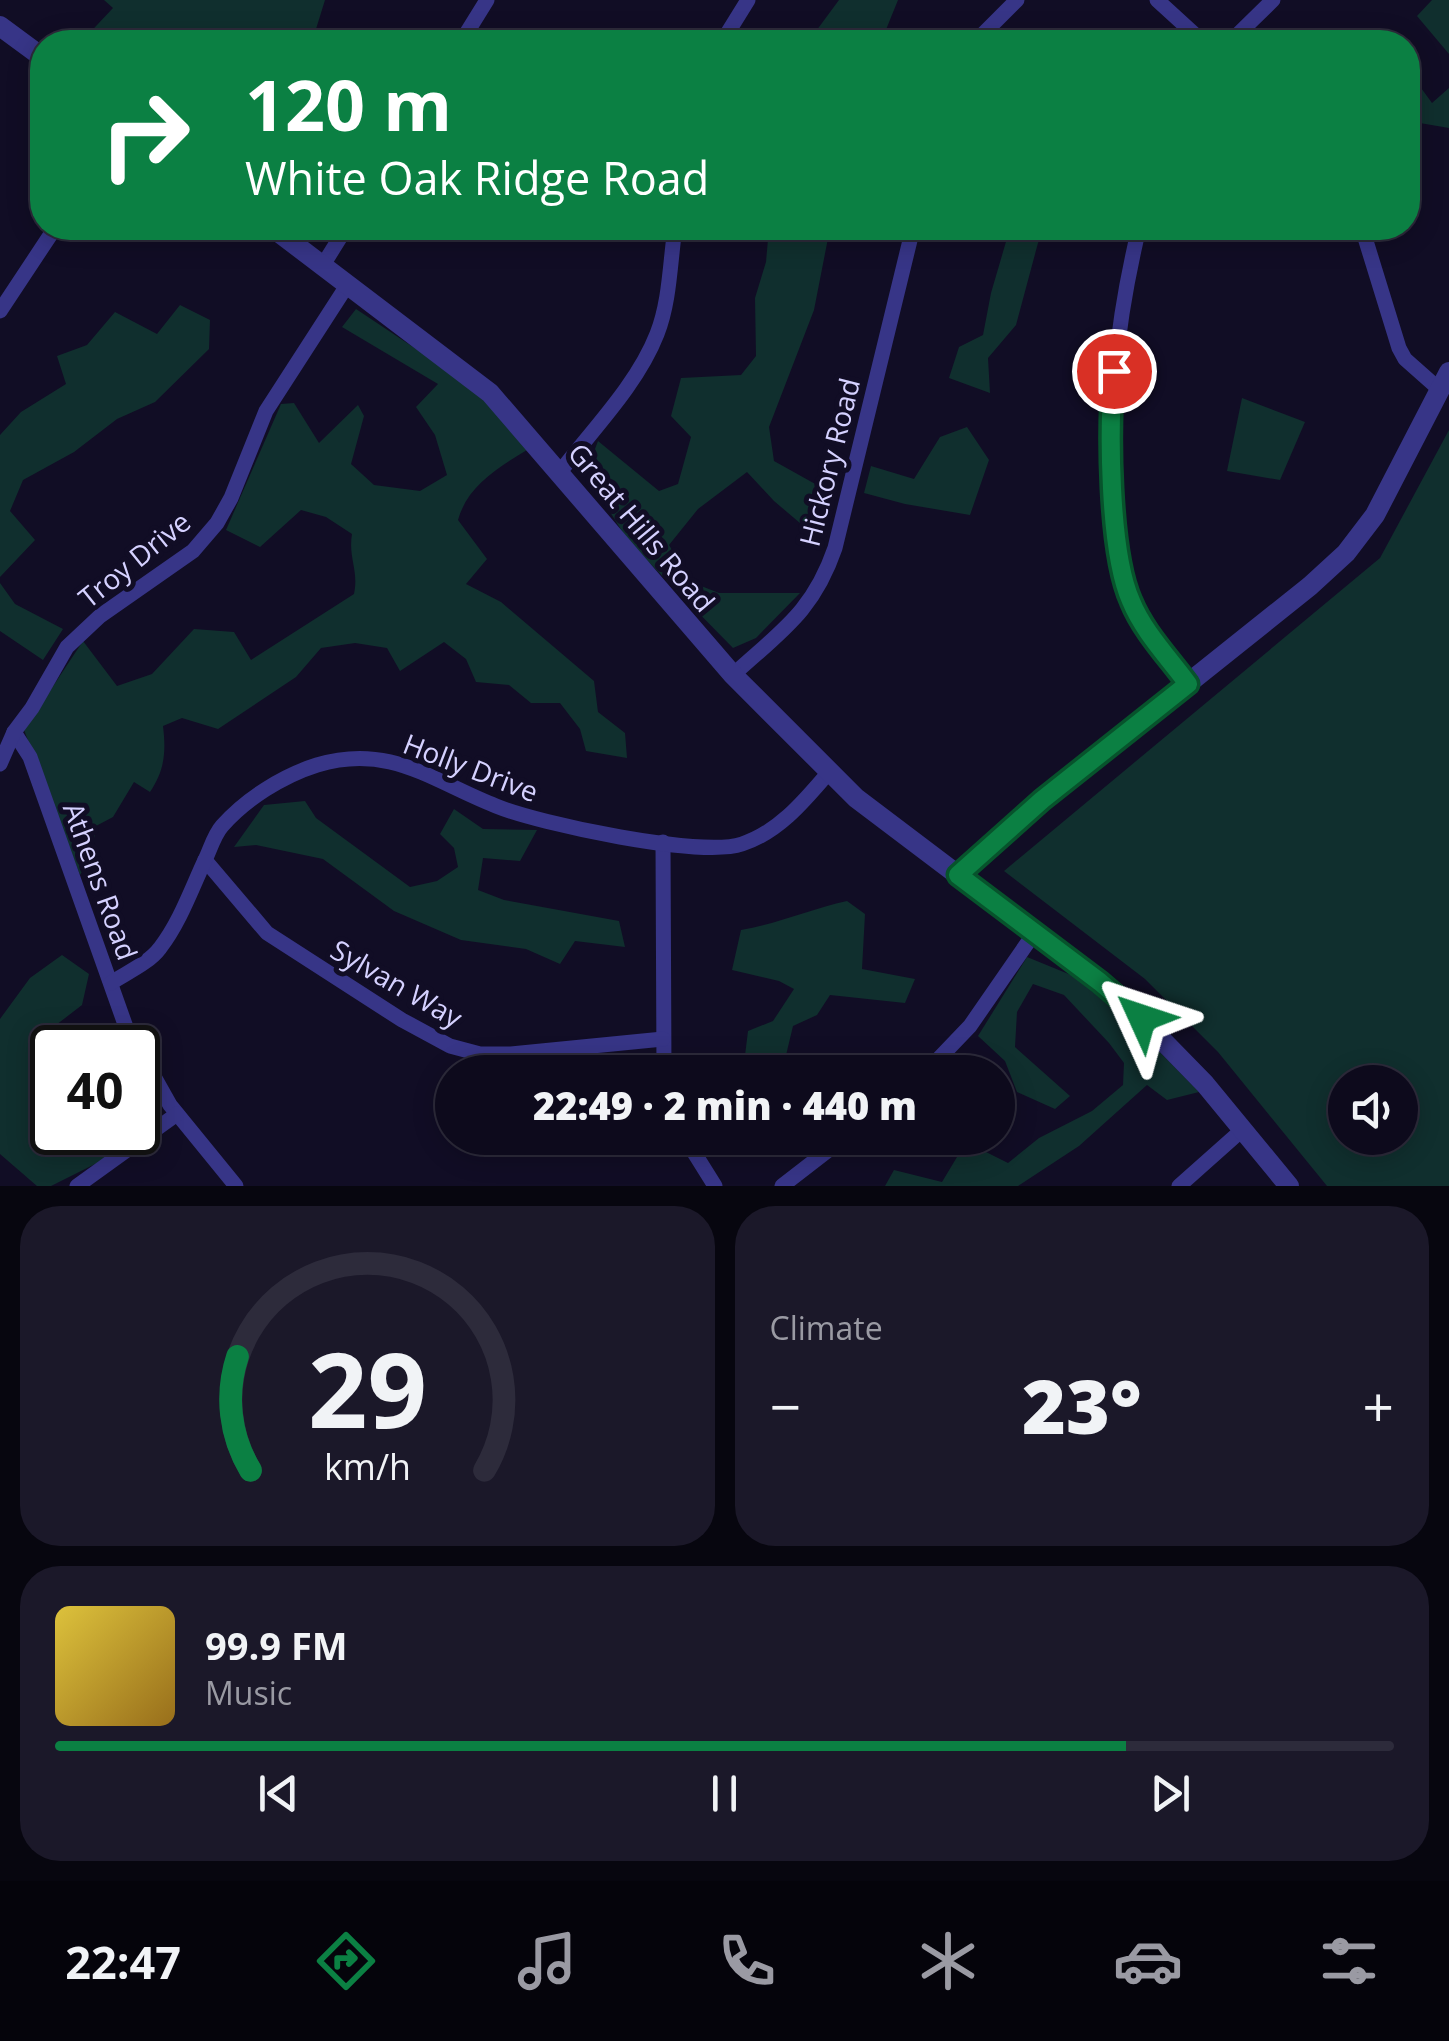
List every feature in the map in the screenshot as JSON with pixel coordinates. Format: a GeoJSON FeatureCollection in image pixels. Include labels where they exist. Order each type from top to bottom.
{"type":"FeatureCollection","features":[{"type":"Feature","properties":{"kind":"street"},"geometry":{"type":"LineString","coordinates":[[468,30],[487,0]]}},
{"type":"Feature","properties":{"kind":"street"},"geometry":{"type":"LineString","coordinates":[[729,30],[748,0]]}},
{"type":"Feature","properties":{"kind":"street"},"geometry":{"type":"LineString","coordinates":[[987,30],[1017,0]]}},
{"type":"Feature","properties":{"kind":"street"},"geometry":{"type":"LineString","coordinates":[[1157,0],[1190,30]]}},
{"type":"Feature","properties":{"kind":"street"},"geometry":{"type":"LineString","coordinates":[[1243,30],[1274,0]]}},
{"type":"Feature","properties":{"kind":"street"},"geometry":{"type":"LineString","coordinates":[[0,26],[30,48]]}},
{"type":"Feature","properties":{"kind":"street"},"geometry":{"type":"LineString","coordinates":[[0,311],[47,240]]}},
{"type":"Feature","properties":{"kind":"street","name":"Great Hills Road"},"geometry":{"type":"LineString","coordinates":[[290,240],[490,393],[733,675],[829,772],[856,798],[1142,1018],[1205,1084],[1289,1186]]}},
{"type":"Feature","properties":{"kind":"street"},"geometry":{"type":"LineString","coordinates":[[323,264],[338,240]]}},
{"type":"Feature","properties":{"kind":"street"},"geometry":{"type":"LineString","coordinates":[[560,472],[642,365],[665,306],[673,240]]}},
{"type":"Feature","properties":{"kind":"street","name":"Hickory Road"},"geometry":{"type":"LineString","coordinates":[[733,675],[807,608],[825,576],[910,240]]}},
{"type":"Feature","properties":{"kind":"street"},"geometry":{"type":"LineString","coordinates":[[1137,240],[1126,286],[1111,394],[1118,550],[1132,606],[1188,684]]}},
{"type":"Feature","properties":{"kind":"street"},"geometry":{"type":"LineString","coordinates":[[958,875],[1042,800],[1310,586],[1360,536],[1390,490],[1445,381],[1405,359],[1398,348],[1366,240]]}},
{"type":"Feature","properties":{"kind":"street","name":"Troy Drive"},"geometry":{"type":"LineString","coordinates":[[0,764],[14,732],[67,648],[100,616],[193,550],[218,522],[266,411],[348,284]]}},
{"type":"Feature","properties":{"kind":"street","name":"Athens Road"},"geometry":{"type":"LineString","coordinates":[[14,732],[30,756],[128,1025]]}},
{"type":"Feature","properties":{"kind":"street","name":"Holly Drive"},"geometry":{"type":"LineString","coordinates":[[111,983],[158,952],[179,918],[220,828],[268,787],[322,763],[365,756],[395,761],[536,820],[697,848],[744,844],[785,819],[829,772]]}},
{"type":"Feature","properties":{"kind":"street"},"geometry":{"type":"LineString","coordinates":[[663,842],[664,1055]]}},
{"type":"Feature","properties":{"kind":"street","name":"Sylvan Way"},"geometry":{"type":"LineString","coordinates":[[205,860],[267,933],[402,1020],[450,1046],[480,1054],[511,1054],[664,1039]]}},
{"type":"Feature","properties":{"kind":"street"},"geometry":{"type":"LineString","coordinates":[[942,1055],[970,1026],[1035,932]]}},
{"type":"Feature","properties":{"kind":"street","name":"Athens Road"},"geometry":{"type":"LineString","coordinates":[[160,1086],[177,1114],[236,1186]]}},
{"type":"Feature","properties":{"kind":"street"},"geometry":{"type":"LineString","coordinates":[[77,1186],[177,1114]]}},
{"type":"Feature","properties":{"kind":"street"},"geometry":{"type":"LineString","coordinates":[[1178,1186],[1242,1130]]}},
{"type":"Feature","properties":{"kind":"street"},"geometry":{"type":"LineString","coordinates":[[695,1155],[715,1186]]}},
{"type":"Feature","properties":{"kind":"street"},"geometry":{"type":"LineString","coordinates":[[782,1186],[822,1155]]}},
{"type":"Feature","properties":{"kind":"green space"},"geometry":{"type":"Polygon","coordinates":[[[104,0],[325,0],[316,30],[92,30],[113,8],[104,0]]]}},
{"type":"Feature","properties":{"kind":"green space"},"geometry":{"type":"Polygon","coordinates":[[[839,0],[898,0],[886,30],[817,30],[839,0]]]}},
{"type":"Feature","properties":{"kind":"green space"},"geometry":{"type":"Polygon","coordinates":[[[1432,0],[1449,0],[1449,54],[1417,16],[1432,0]]]}},
{"type":"Feature","properties":{"kind":"green space"},"geometry":{"type":"Polygon","coordinates":[[[1420,86],[1432,103],[1449,88],[1449,128],[1420,123],[1420,86]]]}},
{"type":"Feature","properties":{"kind":"green space"},"geometry":{"type":"Polygon","coordinates":[[[768,240],[828,240],[814,310],[769,427],[774,461],[826,490],[807,529],[747,472],[698,509],[669,545],[691,582],[719,593],[800,593],[756,638],[733,648],[628,541],[586,473],[598,441],[659,491],[678,484],[691,437],[671,416],[681,378],[741,375],[756,356],[755,298],[768,240]]]}},
{"type":"Feature","properties":{"kind":"green space"},"geometry":{"type":"Polygon","coordinates":[[[1006,240],[1039,240],[1016,325],[988,358],[990,393],[949,378],[959,347],[983,335],[1006,240]]]}},
{"type":"Feature","properties":{"kind":"green space"},"geometry":{"type":"Polygon","coordinates":[[[180,305],[210,320],[209,349],[155,402],[117,419],[74,452],[23,480],[10,511],[35,540],[0,577],[0,435],[21,412],[66,384],[57,356],[87,345],[115,312],[157,334],[180,305]]]}},
{"type":"Feature","properties":{"kind":"green space"},"geometry":{"type":"Polygon","coordinates":[[[356,309],[473,387],[532,447],[487,477],[463,507],[458,520],[487,559],[466,584],[501,602],[594,681],[598,712],[625,733],[627,758],[586,751],[580,729],[560,703],[531,703],[509,685],[476,682],[466,659],[444,642],[400,671],[387,648],[355,643],[321,648],[296,677],[218,729],[182,718],[163,726],[163,760],[155,784],[150,792],[134,782],[113,817],[96,826],[93,852],[80,875],[24,730],[83,641],[117,686],[152,674],[194,629],[234,632],[251,660],[354,594],[352,534],[326,517],[301,510],[260,547],[226,530],[281,404],[294,403],[319,443],[358,405],[364,416],[351,464],[374,485],[420,491],[447,475],[435,435],[416,407],[438,384],[342,327],[356,309]]]}},
{"type":"Feature","properties":{"kind":"green space"},"geometry":{"type":"Polygon","coordinates":[[[1242,398],[1305,422],[1280,480],[1227,471],[1242,398]]]}},
{"type":"Feature","properties":{"kind":"green space"},"geometry":{"type":"Polygon","coordinates":[[[967,427],[989,460],[970,515],[864,493],[871,466],[914,479],[940,437],[967,427]]]}},
{"type":"Feature","properties":{"kind":"green space"},"geometry":{"type":"Polygon","coordinates":[[[1449,430],[1449,1186],[1327,1186],[1218,1052],[1145,979],[1004,871],[1380,558],[1449,430]]]}},
{"type":"Feature","properties":{"kind":"green space"},"geometry":{"type":"Polygon","coordinates":[[[0,583],[15,604],[63,629],[43,660],[0,631],[0,583]]]}},
{"type":"Feature","properties":{"kind":"green space"},"geometry":{"type":"Polygon","coordinates":[[[305,801],[316,818],[410,887],[437,881],[458,867],[454,848],[440,834],[454,809],[483,829],[537,830],[520,861],[483,858],[478,890],[504,900],[619,921],[625,947],[575,941],[560,964],[526,949],[461,940],[394,911],[323,859],[256,845],[234,847],[264,805],[305,801]]]}},
{"type":"Feature","properties":{"kind":"green space"},"geometry":{"type":"Polygon","coordinates":[[[847,901],[865,914],[862,969],[915,979],[905,1003],[830,995],[817,1015],[793,1026],[786,1055],[745,1055],[748,1031],[773,1021],[794,989],[779,981],[732,970],[741,930],[847,901]]]}},
{"type":"Feature","properties":{"kind":"green space"},"geometry":{"type":"Polygon","coordinates":[[[62,955],[89,974],[82,1005],[56,1025],[30,1025],[30,1155],[107,1158],[51,1186],[37,1186],[0,1154],[0,1019],[30,978],[62,955]]]}},
{"type":"Feature","properties":{"kind":"green space"},"geometry":{"type":"Polygon","coordinates":[[[1027,957],[1093,984],[1199,1092],[1167,1100],[1147,1085],[1079,1146],[1018,1186],[885,1186],[894,1170],[942,1182],[958,1155],[992,1155],[1008,1163],[1039,1138],[1092,1111],[1123,1085],[1124,1063],[1109,1043],[1064,995],[1033,984],[1017,1012],[1015,1047],[1070,1096],[1055,1109],[1017,1092],[1015,1055],[999,1055],[978,1036],[1027,957]]]}},
{"type":"Feature","properties":{"kind":"route"},"geometry":{"type":"LineString","coordinates":[[1114,371],[1112,461],[1118,550],[1126,588],[1132,606],[1188,684],[1042,800],[958,875],[1142,1018]]}}]}
